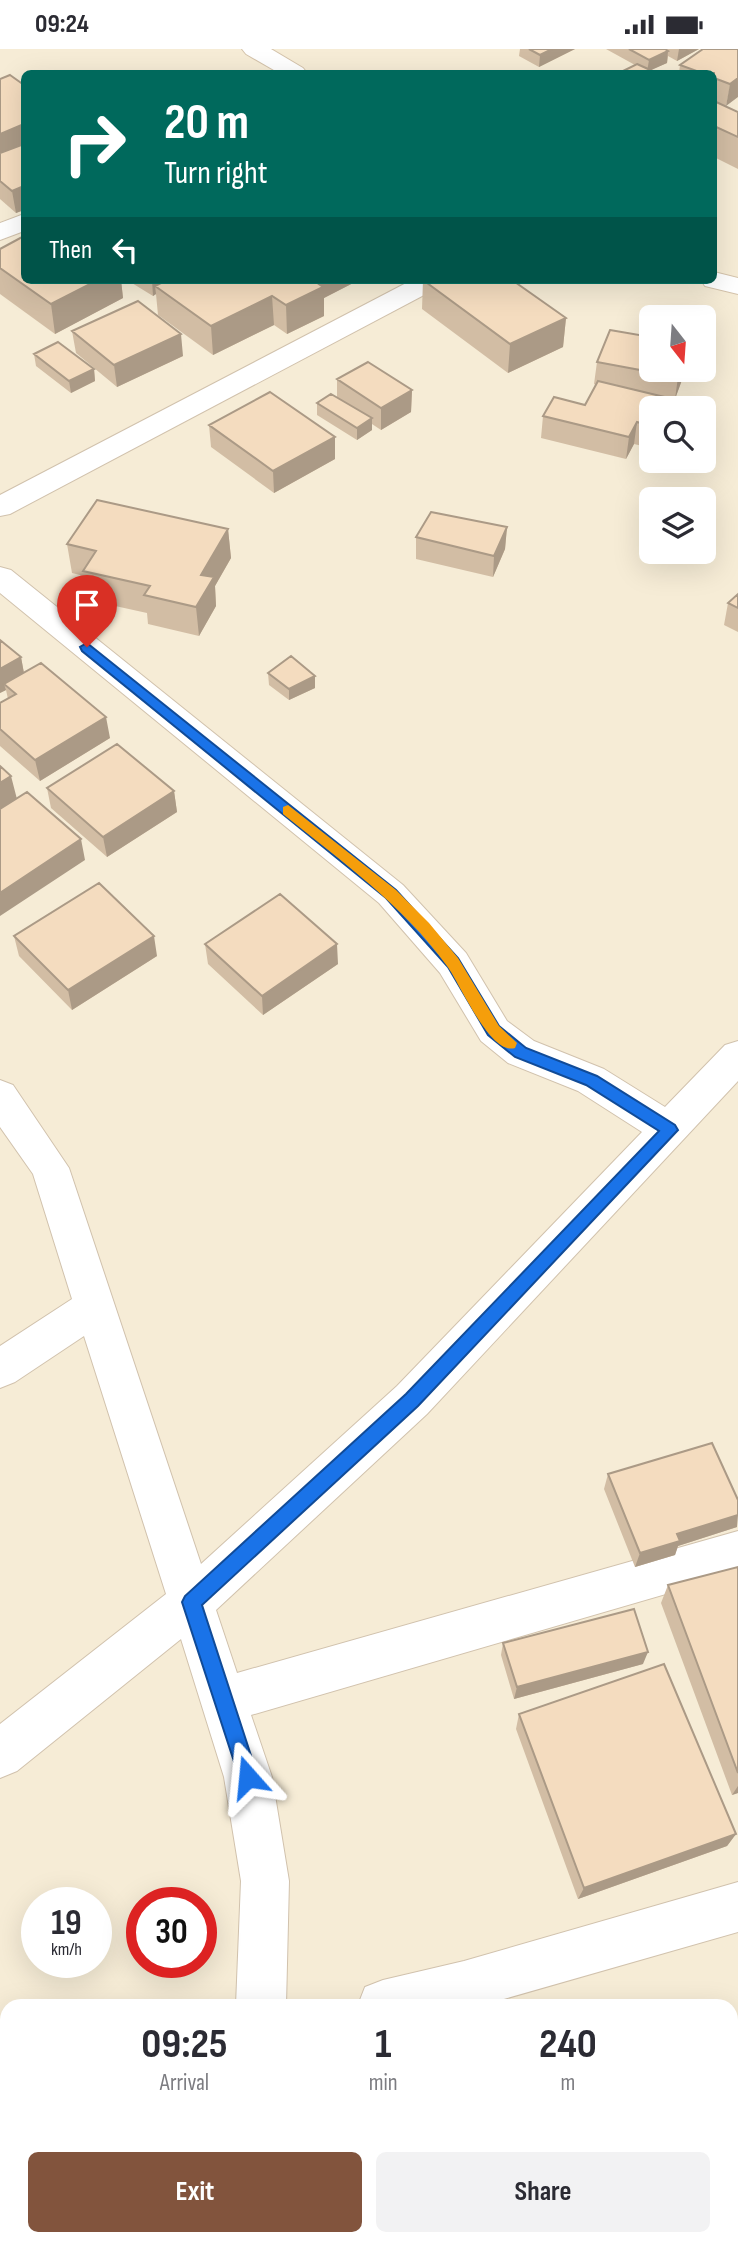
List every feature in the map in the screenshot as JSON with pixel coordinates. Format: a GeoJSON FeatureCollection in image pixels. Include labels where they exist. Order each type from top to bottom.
{"type":"FeatureCollection","features":[{"type":"Feature","properties":{"kind":"street"},"geometry":{"type":"LineString","coordinates":[[254,49],[290,70]]}},
{"type":"Feature","properties":{"kind":"street"},"geometry":{"type":"LineString","coordinates":[[0,232],[21,223]]}},
{"type":"Feature","properties":{"kind":"street"},"geometry":{"type":"LineString","coordinates":[[717,281],[738,286]]}},
{"type":"Feature","properties":{"kind":"street"},"geometry":{"type":"LineString","coordinates":[[0,507],[424,284]]}},
{"type":"Feature","properties":{"kind":"street"},"geometry":{"type":"LineString","coordinates":[[0,577],[391,894],[453,963],[494,1031],[521,1052],[591,1080],[670,1130]]}},
{"type":"Feature","properties":{"kind":"street"},"geometry":{"type":"LineString","coordinates":[[0,1754],[192,1602],[412,1400],[738,1056]]}},
{"type":"Feature","properties":{"kind":"street"},"geometry":{"type":"LineString","coordinates":[[0,1096],[50,1168],[248,1777],[265,1881],[261,1999]]}},
{"type":"Feature","properties":{"kind":"street"},"geometry":{"type":"LineString","coordinates":[[0,1369],[96,1306]]}},
{"type":"Feature","properties":{"kind":"street"},"geometry":{"type":"LineString","coordinates":[[223,1700],[738,1552]]}},
{"type":"Feature","properties":{"kind":"street"},"geometry":{"type":"LineString","coordinates":[[408,1999],[477,1982],[738,1907]]}},
{"type":"Feature","properties":{"kind":"shaded area"},"geometry":{"type":"Polygon","coordinates":[[[0,49],[738,49],[738,1999],[0,1999],[0,49]]]}},
{"type":"Feature","properties":{"kind":"building"},"geometry":{"type":"Polygon","coordinates":[[[529,49],[552,49],[540,55],[529,49]]]}},
{"type":"Feature","properties":{"kind":"building"},"geometry":{"type":"Polygon","coordinates":[[[629,49],[665,49],[668,51],[649,60],[629,49]]]}},
{"type":"Feature","properties":{"kind":"building"},"geometry":{"type":"Polygon","coordinates":[[[703,49],[738,49],[738,78],[730,84],[717,79],[717,70],[694,70],[680,65],[703,49]]]}},
{"type":"Feature","properties":{"kind":"building"},"geometry":{"type":"Polygon","coordinates":[[[637,64],[650,70],[625,70],[637,64]]]}},
{"type":"Feature","properties":{"kind":"building"},"geometry":{"type":"Polygon","coordinates":[[[10,75],[21,83],[21,125],[0,134],[0,79],[10,75]]]}},
{"type":"Feature","properties":{"kind":"building"},"geometry":{"type":"Polygon","coordinates":[[[717,102],[738,112],[738,137],[717,127],[717,102]]]}},
{"type":"Feature","properties":{"kind":"building"},"geometry":{"type":"Polygon","coordinates":[[[21,145],[21,187],[12,191],[0,181],[0,153],[21,145]]]}},
{"type":"Feature","properties":{"kind":"building"},"geometry":{"type":"Polygon","coordinates":[[[21,238],[21,283],[0,268],[0,249],[21,238]]]}},
{"type":"Feature","properties":{"kind":"building"},"geometry":{"type":"Polygon","coordinates":[[[23,284],[90,284],[51,304],[23,284]]]}},
{"type":"Feature","properties":{"kind":"building"},"geometry":{"type":"Polygon","coordinates":[[[319,284],[323,287],[286,305],[272,296],[211,326],[155,286],[319,284]]]}},
{"type":"Feature","properties":{"kind":"building"},"geometry":{"type":"Polygon","coordinates":[[[428,284],[518,284],[566,318],[510,344],[428,284]]]}},
{"type":"Feature","properties":{"kind":"building"},"geometry":{"type":"Polygon","coordinates":[[[138,301],[181,334],[114,365],[72,331],[138,301]]]}},
{"type":"Feature","properties":{"kind":"building"},"geometry":{"type":"Polygon","coordinates":[[[610,330],[639,335],[639,370],[597,362],[610,330]]]}},
{"type":"Feature","properties":{"kind":"building"},"geometry":{"type":"Polygon","coordinates":[[[58,342],[94,369],[69,381],[34,354],[58,342]]]}},
{"type":"Feature","properties":{"kind":"building"},"geometry":{"type":"Polygon","coordinates":[[[368,362],[412,390],[381,408],[337,379],[368,362]]]}},
{"type":"Feature","properties":{"kind":"building"},"geometry":{"type":"Polygon","coordinates":[[[598,381],[660,396],[639,396],[639,423],[629,437],[543,416],[554,397],[585,405],[598,381]]]}},
{"type":"Feature","properties":{"kind":"building"},"geometry":{"type":"Polygon","coordinates":[[[270,392],[335,437],[273,471],[209,425],[270,392]]]}},
{"type":"Feature","properties":{"kind":"building"},"geometry":{"type":"Polygon","coordinates":[[[331,394],[372,418],[357,428],[317,403],[331,394]]]}},
{"type":"Feature","properties":{"kind":"building"},"geometry":{"type":"Polygon","coordinates":[[[97,500],[228,529],[201,575],[214,577],[196,607],[144,595],[150,586],[83,571],[96,551],[67,544],[97,500]]]}},
{"type":"Feature","properties":{"kind":"building"},"geometry":{"type":"Polygon","coordinates":[[[431,512],[507,527],[494,556],[416,537],[431,512]]]}},
{"type":"Feature","properties":{"kind":"building"},"geometry":{"type":"Polygon","coordinates":[[[738,594],[738,608],[728,603],[738,594]]]}},
{"type":"Feature","properties":{"kind":"building"},"geometry":{"type":"Polygon","coordinates":[[[0,640],[21,657],[0,669],[0,640]]]}},
{"type":"Feature","properties":{"kind":"building"},"geometry":{"type":"Polygon","coordinates":[[[291,656],[315,676],[289,689],[268,673],[291,656]]]}},
{"type":"Feature","properties":{"kind":"building"},"geometry":{"type":"Polygon","coordinates":[[[41,663],[106,717],[35,760],[0,729],[0,703],[16,694],[4,684],[41,663]]]}},
{"type":"Feature","properties":{"kind":"building"},"geometry":{"type":"Polygon","coordinates":[[[117,744],[174,791],[103,837],[47,788],[117,744]]]}},
{"type":"Feature","properties":{"kind":"building"},"geometry":{"type":"Polygon","coordinates":[[[0,766],[11,776],[0,783],[0,766]]]}},
{"type":"Feature","properties":{"kind":"building"},"geometry":{"type":"Polygon","coordinates":[[[27,792],[81,839],[0,893],[0,809],[27,792]]]}},
{"type":"Feature","properties":{"kind":"building"},"geometry":{"type":"Polygon","coordinates":[[[99,883],[154,936],[68,990],[14,936],[99,883]]]}},
{"type":"Feature","properties":{"kind":"building"},"geometry":{"type":"Polygon","coordinates":[[[280,894],[337,944],[262,996],[205,944],[280,894]]]}},
{"type":"Feature","properties":{"kind":"building"},"geometry":{"type":"Polygon","coordinates":[[[712,1443],[738,1500],[738,1515],[677,1534],[680,1541],[640,1553],[608,1474],[712,1443]]]}},
{"type":"Feature","properties":{"kind":"building"},"geometry":{"type":"Polygon","coordinates":[[[738,1567],[738,1773],[668,1585],[738,1567]]]}},
{"type":"Feature","properties":{"kind":"building"},"geometry":{"type":"Polygon","coordinates":[[[634,1609],[648,1652],[517,1687],[503,1643],[634,1609]]]}},
{"type":"Feature","properties":{"kind":"building"},"geometry":{"type":"Polygon","coordinates":[[[664,1664],[736,1834],[584,1888],[519,1714],[664,1664]]]}},
{"type":"Feature","properties":{"kind":"slow traffic"},"geometry":{"type":"LineString","coordinates":[[288,811],[391,894],[423,927],[453,963],[494,1031],[510,1043]]}},
{"type":"Feature","properties":{"kind":"route"},"geometry":{"type":"LineString","coordinates":[[87,647],[391,894],[453,963],[494,1031],[521,1052],[591,1080],[670,1130],[412,1400],[192,1602],[248,1777]]}}]}
